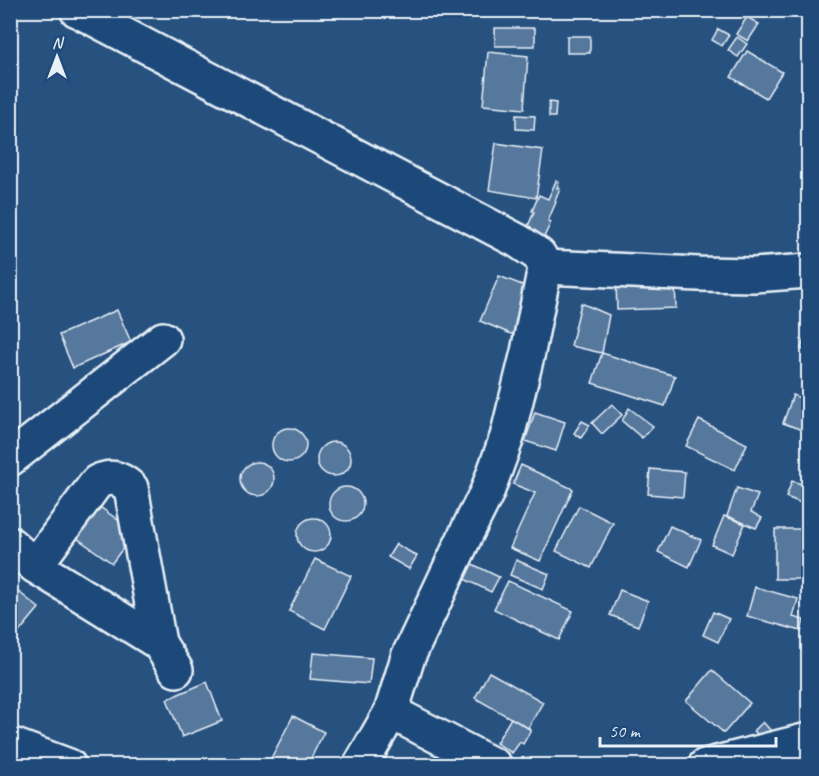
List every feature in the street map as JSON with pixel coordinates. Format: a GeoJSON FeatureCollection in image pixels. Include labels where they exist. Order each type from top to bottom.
{"type":"FeatureCollection","features":[{"type":"Feature","properties":{"kind":"street"},"geometry":{"type":"LineString","coordinates":[[77,10],[518,241],[539,255],[545,267],[528,352],[507,437],[487,492],[408,657],[391,711],[360,765]]}},
{"type":"Feature","properties":{"kind":"street"},"geometry":{"type":"LineString","coordinates":[[545,267],[754,275],[808,271]]}},
{"type":"Feature","properties":{"kind":"street"},"geometry":{"type":"LineString","coordinates":[[10,459],[163,339]]}},
{"type":"Feature","properties":{"kind":"street"},"geometry":{"type":"LineString","coordinates":[[35,566],[97,482],[104,479],[124,481],[131,488],[159,643],[176,670]]}},
{"type":"Feature","properties":{"kind":"street"},"geometry":{"type":"LineString","coordinates":[[10,544],[35,566],[159,643]]}},
{"type":"Feature","properties":{"kind":"street"},"geometry":{"type":"LineString","coordinates":[[391,711],[495,765]]}},
{"type":"Feature","properties":{"kind":"street"},"geometry":{"type":"LineString","coordinates":[[705,765],[808,740]]}},
{"type":"Feature","properties":{"kind":"street"},"geometry":{"type":"LineString","coordinates":[[10,744],[69,765]]}},
{"type":"Feature","properties":{"kind":"building"},"geometry":{"type":"Polygon","coordinates":[[[606,10],[639,10],[638,16],[606,10]]]}},
{"type":"Feature","properties":{"kind":"building"},"geometry":{"type":"Polygon","coordinates":[[[747,17],[759,24],[748,41],[736,34],[747,17]]]}},
{"type":"Feature","properties":{"kind":"building"},"geometry":{"type":"Polygon","coordinates":[[[495,28],[535,28],[535,46],[495,46],[495,28]]]}},
{"type":"Feature","properties":{"kind":"building"},"geometry":{"type":"Polygon","coordinates":[[[718,29],[729,35],[722,46],[712,40],[718,29]]]}},
{"type":"Feature","properties":{"kind":"building"},"geometry":{"type":"Polygon","coordinates":[[[567,36],[590,36],[590,53],[567,53],[567,36]]]}},
{"type":"Feature","properties":{"kind":"building"},"geometry":{"type":"Polygon","coordinates":[[[737,37],[747,44],[738,57],[728,50],[737,37]]]}},
{"type":"Feature","properties":{"kind":"building"},"geometry":{"type":"Polygon","coordinates":[[[747,51],[782,72],[766,98],[731,77],[747,51]]]}},
{"type":"Feature","properties":{"kind":"building"},"geometry":{"type":"Polygon","coordinates":[[[488,52],[528,56],[524,109],[483,105],[488,52]]]}},
{"type":"Feature","properties":{"kind":"building"},"geometry":{"type":"Polygon","coordinates":[[[549,102],[556,103],[555,117],[549,117],[549,102]]]}},
{"type":"Feature","properties":{"kind":"building"},"geometry":{"type":"Polygon","coordinates":[[[516,115],[535,116],[534,130],[516,129],[516,115]]]}},
{"type":"Feature","properties":{"kind":"building"},"geometry":{"type":"Polygon","coordinates":[[[496,143],[543,150],[536,198],[489,190],[496,143]]]}},
{"type":"Feature","properties":{"kind":"building"},"geometry":{"type":"Polygon","coordinates":[[[556,181],[559,182],[557,188],[560,189],[548,221],[551,222],[544,237],[529,231],[531,227],[528,226],[539,195],[548,199],[556,181]]]}},
{"type":"Feature","properties":{"kind":"building"},"geometry":{"type":"Polygon","coordinates":[[[499,276],[535,290],[516,336],[480,321],[499,276]]]}},
{"type":"Feature","properties":{"kind":"building"},"geometry":{"type":"Polygon","coordinates":[[[675,282],[676,308],[617,310],[616,284],[675,282]]]}},
{"type":"Feature","properties":{"kind":"building"},"geometry":{"type":"Polygon","coordinates":[[[581,303],[609,315],[602,353],[571,346],[581,303]]]}},
{"type":"Feature","properties":{"kind":"building"},"geometry":{"type":"Polygon","coordinates":[[[117,310],[131,342],[73,368],[59,335],[117,310]]]}},
{"type":"Feature","properties":{"kind":"building"},"geometry":{"type":"Polygon","coordinates":[[[806,332],[808,333],[808,351],[801,349],[806,332]]]}},
{"type":"Feature","properties":{"kind":"building"},"geometry":{"type":"Polygon","coordinates":[[[602,353],[675,376],[665,406],[592,383],[602,353]]]}},
{"type":"Feature","properties":{"kind":"building"},"geometry":{"type":"Polygon","coordinates":[[[793,395],[808,401],[808,432],[783,423],[793,395]]]}},
{"type":"Feature","properties":{"kind":"building"},"geometry":{"type":"Polygon","coordinates":[[[612,404],[622,415],[602,434],[592,423],[612,404]]]}},
{"type":"Feature","properties":{"kind":"building"},"geometry":{"type":"Polygon","coordinates":[[[629,408],[653,426],[642,438],[622,421],[629,408]]]}},
{"type":"Feature","properties":{"kind":"building"},"geometry":{"type":"Polygon","coordinates":[[[535,412],[565,422],[556,451],[525,441],[535,412]]]}},
{"type":"Feature","properties":{"kind":"building"},"geometry":{"type":"Polygon","coordinates":[[[699,420],[747,444],[735,470],[686,446],[699,420]]]}},
{"type":"Feature","properties":{"kind":"building"},"geometry":{"type":"Polygon","coordinates":[[[582,421],[590,425],[581,438],[574,433],[582,421]]]}},
{"type":"Feature","properties":{"kind":"building"},"geometry":{"type":"Polygon","coordinates":[[[289,428],[301,433],[306,445],[301,457],[289,462],[277,457],[272,445],[277,433],[289,428]]]}},
{"type":"Feature","properties":{"kind":"building"},"geometry":{"type":"Polygon","coordinates":[[[334,442],[346,447],[351,459],[346,471],[334,476],[322,471],[317,459],[322,447],[334,442]]]}},
{"type":"Feature","properties":{"kind":"building"},"geometry":{"type":"Polygon","coordinates":[[[257,462],[269,467],[274,479],[269,491],[257,496],[245,491],[240,479],[245,467],[257,462]]]}},
{"type":"Feature","properties":{"kind":"building"},"geometry":{"type":"Polygon","coordinates":[[[521,465],[573,489],[540,561],[510,548],[535,493],[513,484],[521,465]]]}},
{"type":"Feature","properties":{"kind":"building"},"geometry":{"type":"Polygon","coordinates":[[[650,469],[685,472],[683,497],[648,494],[650,469]]]}},
{"type":"Feature","properties":{"kind":"building"},"geometry":{"type":"Polygon","coordinates":[[[792,481],[808,486],[804,504],[786,497],[792,481]]]}},
{"type":"Feature","properties":{"kind":"building"},"geometry":{"type":"Polygon","coordinates":[[[346,487],[358,492],[363,504],[358,516],[346,521],[334,516],[329,504],[334,492],[346,487]]]}},
{"type":"Feature","properties":{"kind":"building"},"geometry":{"type":"Polygon","coordinates":[[[737,488],[758,495],[751,512],[762,518],[756,528],[727,516],[737,488]]]}},
{"type":"Feature","properties":{"kind":"building"},"geometry":{"type":"Polygon","coordinates":[[[97,505],[135,532],[112,563],[74,536],[97,505]]]}},
{"type":"Feature","properties":{"kind":"building"},"geometry":{"type":"Polygon","coordinates":[[[579,506],[613,523],[591,568],[556,551],[579,506]]]}},
{"type":"Feature","properties":{"kind":"building"},"geometry":{"type":"Polygon","coordinates":[[[724,516],[745,524],[732,554],[712,545],[724,516]]]}},
{"type":"Feature","properties":{"kind":"building"},"geometry":{"type":"Polygon","coordinates":[[[314,518],[326,523],[331,535],[326,547],[314,552],[302,547],[297,535],[302,523],[314,518]]]}},
{"type":"Feature","properties":{"kind":"building"},"geometry":{"type":"Polygon","coordinates":[[[670,526],[701,540],[689,567],[658,552],[670,526]]]}},
{"type":"Feature","properties":{"kind":"building"},"geometry":{"type":"Polygon","coordinates":[[[775,529],[808,529],[808,579],[775,579],[775,529]]]}},
{"type":"Feature","properties":{"kind":"building"},"geometry":{"type":"Polygon","coordinates":[[[396,544],[417,556],[409,569],[388,557],[396,544]]]}},
{"type":"Feature","properties":{"kind":"building"},"geometry":{"type":"Polygon","coordinates":[[[315,559],[351,576],[325,629],[289,611],[315,559]]]}},
{"type":"Feature","properties":{"kind":"building"},"geometry":{"type":"Polygon","coordinates":[[[516,560],[549,574],[543,589],[510,575],[516,560]]]}},
{"type":"Feature","properties":{"kind":"building"},"geometry":{"type":"Polygon","coordinates":[[[466,561],[499,577],[491,592],[458,576],[466,561]]]}},
{"type":"Feature","properties":{"kind":"building"},"geometry":{"type":"Polygon","coordinates":[[[508,581],[573,611],[559,640],[494,609],[508,581]]]}},
{"type":"Feature","properties":{"kind":"building"},"geometry":{"type":"Polygon","coordinates":[[[10,585],[39,608],[10,643],[10,585]]]}},
{"type":"Feature","properties":{"kind":"building"},"geometry":{"type":"Polygon","coordinates":[[[755,587],[798,599],[793,617],[804,620],[801,631],[747,616],[755,587]]]}},
{"type":"Feature","properties":{"kind":"building"},"geometry":{"type":"Polygon","coordinates":[[[620,590],[648,601],[638,626],[610,615],[620,590]]]}},
{"type":"Feature","properties":{"kind":"building"},"geometry":{"type":"Polygon","coordinates":[[[713,612],[729,619],[718,642],[703,635],[713,612]]]}},
{"type":"Feature","properties":{"kind":"building"},"geometry":{"type":"Polygon","coordinates":[[[313,653],[372,658],[369,684],[310,679],[313,653]]]}},
{"type":"Feature","properties":{"kind":"building"},"geometry":{"type":"Polygon","coordinates":[[[712,670],[750,703],[724,733],[686,701],[712,670]]]}},
{"type":"Feature","properties":{"kind":"building"},"geometry":{"type":"Polygon","coordinates":[[[489,672],[543,702],[528,728],[475,698],[489,672]]]}},
{"type":"Feature","properties":{"kind":"building"},"geometry":{"type":"Polygon","coordinates":[[[207,682],[222,721],[182,737],[167,699],[207,682]]]}},
{"type":"Feature","properties":{"kind":"building"},"geometry":{"type":"Polygon","coordinates":[[[293,716],[324,732],[307,766],[267,766],[293,716]]]}},
{"type":"Feature","properties":{"kind":"building"},"geometry":{"type":"Polygon","coordinates":[[[511,718],[531,730],[523,744],[520,742],[512,753],[496,743],[511,718]]]}},
{"type":"Feature","properties":{"kind":"building"},"geometry":{"type":"Polygon","coordinates":[[[763,722],[772,732],[765,740],[754,731],[763,722]]]}}]}
